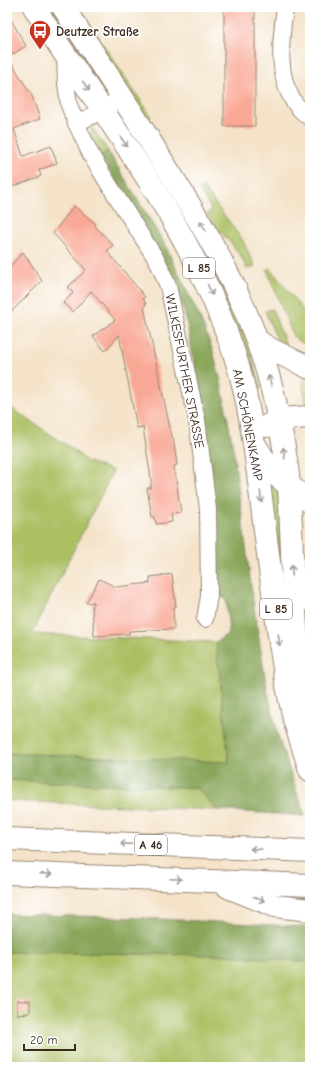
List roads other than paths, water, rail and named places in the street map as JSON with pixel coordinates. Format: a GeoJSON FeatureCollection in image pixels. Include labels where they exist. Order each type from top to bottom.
{"type":"FeatureCollection","features":[{"type":"Feature","properties":{"kind":"main road","name":"L 85"},"geometry":{"type":"LineString","coordinates":[[34,7],[65,56],[102,109]]}},
{"type":"Feature","properties":{"kind":"main road","name":"L 85"},"geometry":{"type":"LineString","coordinates":[[63,7],[185,195],[219,253],[240,297],[258,341],[274,395],[289,487],[294,610],[300,662],[310,714]]}},
{"type":"Feature","properties":{"kind":"main road","name":"AM SCHÖNENKAMP"},"geometry":{"type":"LineString","coordinates":[[102,109],[153,185],[181,232],[204,276],[217,306],[236,358],[255,445],[286,678],[294,719],[310,770]]}},
{"type":"Feature","properties":{"kind":"main road"},"geometry":{"type":"LineString","coordinates":[[258,341],[270,349],[310,368]]}},
{"type":"Feature","properties":{"kind":"main road"},"geometry":{"type":"LineString","coordinates":[[310,416],[279,419],[271,422],[263,429],[255,445],[273,473],[310,502]]}},
{"type":"Feature","properties":{"kind":"main road"},"geometry":{"type":"LineString","coordinates":[[294,610],[310,581]]}},
{"type":"Feature","properties":{"kind":"main road","name":"A 46"},"geometry":{"type":"LineString","coordinates":[[7,839],[310,851]]}},
{"type":"Feature","properties":{"kind":"main road"},"geometry":{"type":"LineString","coordinates":[[7,873],[310,885]]}},
{"type":"Feature","properties":{"kind":"main road"},"geometry":{"type":"LineString","coordinates":[[210,880],[275,906],[310,910]]}},
{"type":"Feature","properties":{"kind":"street"},"geometry":{"type":"LineString","coordinates":[[285,7],[283,22],[283,80],[288,93],[300,111],[310,118]]}},
{"type":"Feature","properties":{"kind":"street","name":"WILKESFURTHER STRASSE"},"geometry":{"type":"LineString","coordinates":[[65,56],[66,83],[69,105],[76,123],[92,156],[158,262],[168,286],[197,420],[208,509],[209,596],[206,619]]}},
{"type":"Feature","properties":{"kind":"street"},"geometry":{"type":"LineString","coordinates":[[76,123],[122,97]]}},
{"type":"Feature","properties":{"kind":"place","name":"Deutzer Straße"},"geometry":{"type":"Point","coordinates":[40,50]}}]}
